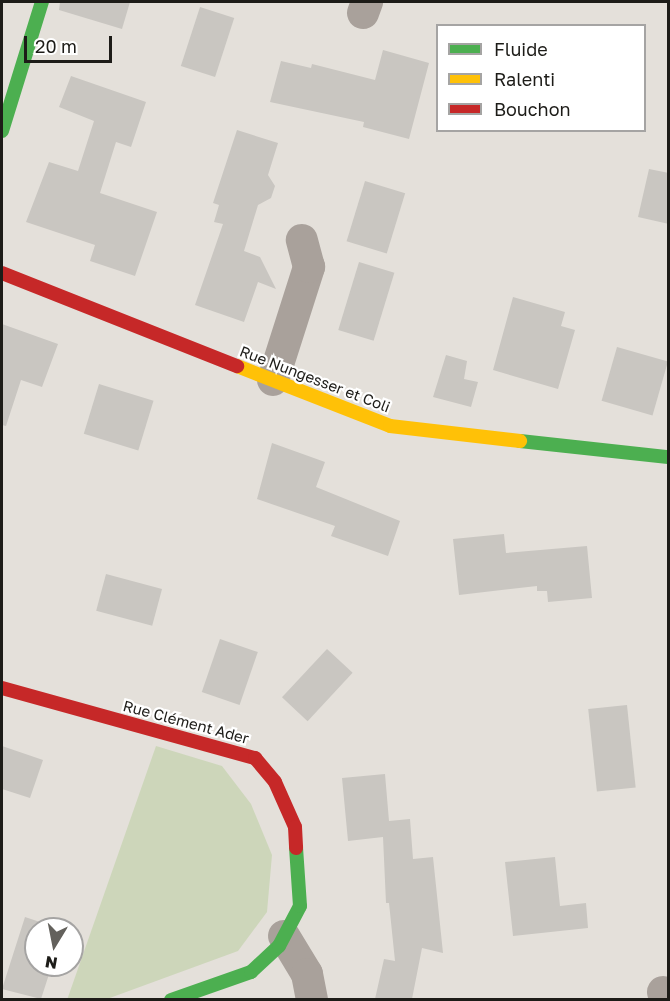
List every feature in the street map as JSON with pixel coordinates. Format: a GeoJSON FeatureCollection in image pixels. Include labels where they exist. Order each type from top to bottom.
{"type":"FeatureCollection","features":[{"type":"Feature","properties":{"kind":"street"},"geometry":{"type":"LineString","coordinates":[[2,131],[42,2]]}},
{"type":"Feature","properties":{"kind":"street"},"geometry":{"type":"LineString","coordinates":[[273,380],[309,267],[302,240]]}},
{"type":"Feature","properties":{"kind":"street","name":"Rue Nungesser et Coli"},"geometry":{"type":"LineString","coordinates":[[2,273],[390,426],[669,457]]}},
{"type":"Feature","properties":{"kind":"street","name":"Rue Clément Ader"},"geometry":{"type":"LineString","coordinates":[[2,688],[255,758],[275,782],[295,827],[300,906],[284,936],[251,972],[171,999]]}},
{"type":"Feature","properties":{"kind":"street"},"geometry":{"type":"LineString","coordinates":[[284,936],[307,974],[312,999]]}},
{"type":"Feature","properties":{"kind":"green space"},"geometry":{"type":"Polygon","coordinates":[[[156,746],[222,766],[251,804],[272,855],[267,912],[238,951],[107,999],[67,1000],[75,977],[84,977],[84,951],[156,746]]]}},
{"type":"Feature","properties":{"kind":"building"},"geometry":{"type":"Polygon","coordinates":[[[60,2],[130,2],[122,29],[59,10],[60,2]]]}},
{"type":"Feature","properties":{"kind":"building"},"geometry":{"type":"Polygon","coordinates":[[[200,7],[234,18],[215,77],[181,66],[200,7]]]}},
{"type":"Feature","properties":{"kind":"building"},"geometry":{"type":"Polygon","coordinates":[[[383,50],[429,63],[409,139],[363,127],[364,122],[270,102],[281,61],[311,68],[312,64],[375,80],[383,50]]]}},
{"type":"Feature","properties":{"kind":"building"},"geometry":{"type":"Polygon","coordinates":[[[71,76],[146,102],[131,147],[116,142],[100,193],[157,212],[135,276],[90,261],[95,245],[26,222],[49,162],[78,171],[94,121],[59,107],[71,76]]]}},
{"type":"Feature","properties":{"kind":"building"},"geometry":{"type":"Polygon","coordinates":[[[237,130],[278,143],[268,175],[275,186],[271,198],[258,205],[244,251],[260,257],[276,289],[258,282],[244,322],[195,305],[223,224],[214,222],[219,205],[213,203],[237,130]]]}},
{"type":"Feature","properties":{"kind":"building"},"geometry":{"type":"Polygon","coordinates":[[[649,169],[669,173],[669,224],[638,217],[649,169]]]}},
{"type":"Feature","properties":{"kind":"building"},"geometry":{"type":"Polygon","coordinates":[[[365,181],[405,193],[387,254],[347,241],[365,181]]]}},
{"type":"Feature","properties":{"kind":"building"},"geometry":{"type":"Polygon","coordinates":[[[359,262],[394,273],[374,341],[338,330],[359,262]]]}},
{"type":"Feature","properties":{"kind":"building"},"geometry":{"type":"Polygon","coordinates":[[[513,297],[565,312],[561,326],[575,330],[558,389],[493,370],[513,297]]]}},
{"type":"Feature","properties":{"kind":"building"},"geometry":{"type":"Polygon","coordinates":[[[2,324],[58,344],[42,387],[21,380],[6,426],[2,425],[2,324]]]}},
{"type":"Feature","properties":{"kind":"building"},"geometry":{"type":"Polygon","coordinates":[[[617,347],[668,362],[653,415],[602,401],[617,347]]]}},
{"type":"Feature","properties":{"kind":"building"},"geometry":{"type":"Polygon","coordinates":[[[446,355],[467,361],[464,379],[478,382],[471,407],[433,397],[446,355]]]}},
{"type":"Feature","properties":{"kind":"building"},"geometry":{"type":"Polygon","coordinates":[[[99,384],[154,401],[138,450],[84,434],[99,384]]]}},
{"type":"Feature","properties":{"kind":"building"},"geometry":{"type":"Polygon","coordinates":[[[272,443],[325,462],[316,487],[400,521],[388,556],[331,536],[335,526],[257,499],[272,443]]]}},
{"type":"Feature","properties":{"kind":"building"},"geometry":{"type":"Polygon","coordinates":[[[504,534],[506,553],[587,546],[592,598],[548,602],[547,591],[537,591],[537,586],[459,595],[453,539],[504,534]]]}},
{"type":"Feature","properties":{"kind":"building"},"geometry":{"type":"Polygon","coordinates":[[[106,574],[162,589],[152,626],[96,611],[106,574]]]}},
{"type":"Feature","properties":{"kind":"building"},"geometry":{"type":"Polygon","coordinates":[[[220,639],[258,652],[240,705],[202,692],[220,639]]]}},
{"type":"Feature","properties":{"kind":"building"},"geometry":{"type":"Polygon","coordinates":[[[327,649],[353,673],[308,721],[282,697],[327,649]]]}},
{"type":"Feature","properties":{"kind":"building"},"geometry":{"type":"Polygon","coordinates":[[[627,705],[636,788],[597,792],[588,709],[627,705]]]}},
{"type":"Feature","properties":{"kind":"building"},"geometry":{"type":"Polygon","coordinates":[[[2,746],[43,760],[30,798],[2,789],[2,746]]]}},
{"type":"Feature","properties":{"kind":"building"},"geometry":{"type":"Polygon","coordinates":[[[385,774],[389,821],[410,819],[413,859],[433,857],[443,953],[422,948],[412,999],[375,999],[384,959],[395,961],[389,903],[386,903],[383,837],[348,841],[342,778],[385,774]]]}},
{"type":"Feature","properties":{"kind":"building"},"geometry":{"type":"Polygon","coordinates":[[[555,857],[560,906],[586,903],[588,928],[513,936],[505,862],[555,857]]]}},
{"type":"Feature","properties":{"kind":"building"},"geometry":{"type":"Polygon","coordinates":[[[24,920],[24,977],[48,977],[41,999],[2,989],[24,920]]]}},
{"type":"Feature","properties":{"kind":"traffic: fast"},"geometry":{"type":"LineString","coordinates":[[2,131],[42,2]]}},
{"type":"Feature","properties":{"kind":"traffic: fast"},"geometry":{"type":"LineString","coordinates":[[520,441],[668,457]]}},
{"type":"Feature","properties":{"kind":"traffic: fast"},"geometry":{"type":"LineString","coordinates":[[171,1000],[251,972],[279,946],[300,906],[296,848]]}},
{"type":"Feature","properties":{"kind":"traffic: slow"},"geometry":{"type":"LineString","coordinates":[[237,366],[390,426],[520,441]]}},
{"type":"Feature","properties":{"kind":"traffic: jam"},"geometry":{"type":"LineString","coordinates":[[2,273],[237,366]]}},
{"type":"Feature","properties":{"kind":"traffic: jam"},"geometry":{"type":"LineString","coordinates":[[2,688],[255,758],[275,782],[295,827],[296,848]]}}]}
